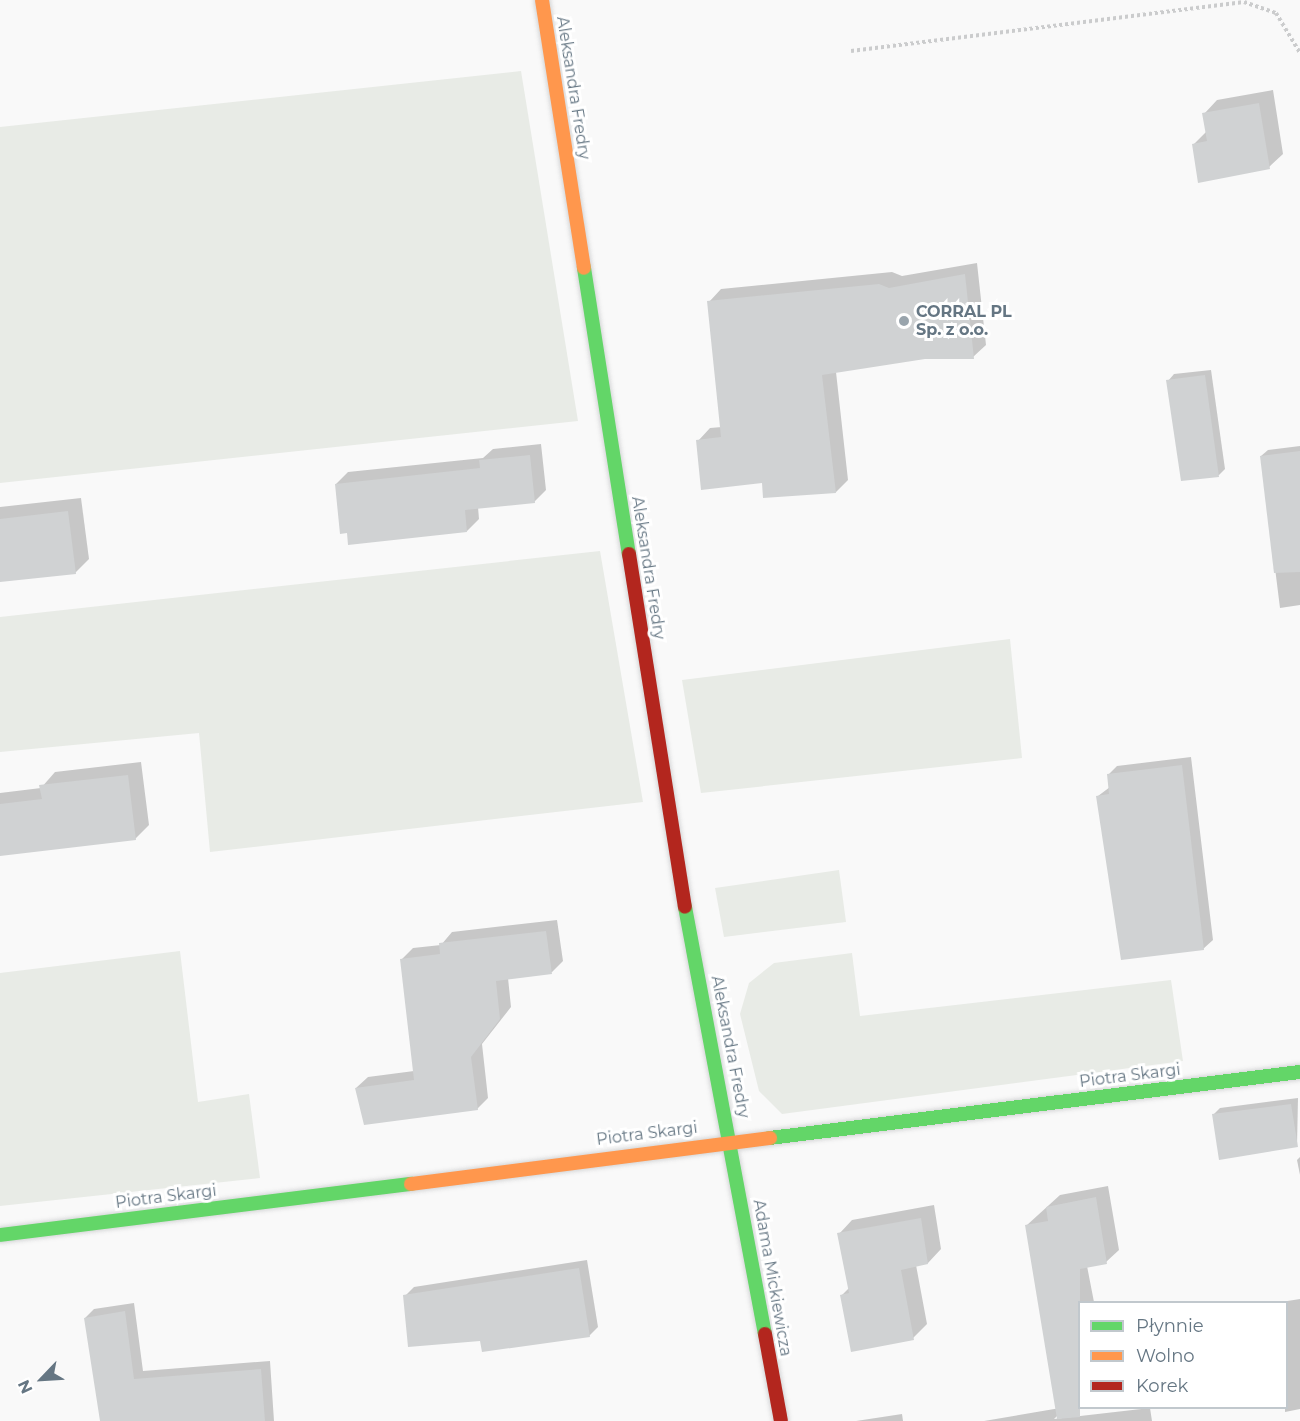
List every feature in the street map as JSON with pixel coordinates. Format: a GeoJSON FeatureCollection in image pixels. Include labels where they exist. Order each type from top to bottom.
{"type":"FeatureCollection","features":[{"type":"Feature","properties":{"kind":"street","name":"Aleksandra Fredry"},"geometry":{"type":"LineString","coordinates":[[542,0],[681,887],[731,1140]]}},
{"type":"Feature","properties":{"kind":"street","name":"Piotra Skargi"},"geometry":{"type":"LineString","coordinates":[[0,1235],[731,1140],[1300,1072]]}},
{"type":"Feature","properties":{"kind":"street","name":"Adama Mickiewicza"},"geometry":{"type":"LineString","coordinates":[[731,1140],[781,1421]]}},
{"type":"Feature","properties":{"kind":"path"},"geometry":{"type":"LineString","coordinates":[[851,51],[1244,2],[1276,14],[1300,53]]}},
{"type":"Feature","properties":{"kind":"shaded area"},"geometry":{"type":"Polygon","coordinates":[[[521,71],[578,421],[0,483],[0,127],[521,71]]]}},
{"type":"Feature","properties":{"kind":"shaded area"},"geometry":{"type":"Polygon","coordinates":[[[600,551],[643,802],[210,852],[199,733],[0,752],[0,617],[600,551]]]}},
{"type":"Feature","properties":{"kind":"shaded area"},"geometry":{"type":"Polygon","coordinates":[[[1010,639],[1022,758],[701,793],[682,680],[1010,639]]]}},
{"type":"Feature","properties":{"kind":"shaded area"},"geometry":{"type":"Polygon","coordinates":[[[839,870],[846,922],[724,937],[715,888],[839,870]]]}},
{"type":"Feature","properties":{"kind":"shaded area"},"geometry":{"type":"Polygon","coordinates":[[[180,951],[198,1102],[249,1094],[260,1178],[0,1206],[0,973],[180,951]]]}},
{"type":"Feature","properties":{"kind":"shaded area"},"geometry":{"type":"Polygon","coordinates":[[[852,953],[860,1016],[1171,980],[1183,1061],[782,1114],[759,1091],[740,1014],[749,983],[774,963],[852,953]]]}},
{"type":"Feature","properties":{"kind":"building"},"geometry":{"type":"Polygon","coordinates":[[[1259,103],[1270,169],[1198,183],[1192,144],[1207,141],[1202,113],[1259,103]]]}},
{"type":"Feature","properties":{"kind":"building"},"geometry":{"type":"Polygon","coordinates":[[[965,274],[974,359],[925,359],[822,375],[836,493],[763,498],[762,483],[701,490],[696,440],[721,437],[707,301],[879,284],[889,288],[965,274]]]}},
{"type":"Feature","properties":{"kind":"building"},"geometry":{"type":"Polygon","coordinates":[[[1205,375],[1219,477],[1181,481],[1166,380],[1205,375]]]}},
{"type":"Feature","properties":{"kind":"building"},"geometry":{"type":"Polygon","coordinates":[[[1300,451],[1300,572],[1274,573],[1260,456],[1300,451]]]}},
{"type":"Feature","properties":{"kind":"building"},"geometry":{"type":"Polygon","coordinates":[[[530,455],[535,503],[465,510],[467,532],[348,545],[347,533],[340,534],[335,484],[480,468],[479,460],[530,455]]]}},
{"type":"Feature","properties":{"kind":"building"},"geometry":{"type":"Polygon","coordinates":[[[68,511],[76,574],[0,582],[0,519],[68,511]]]}},
{"type":"Feature","properties":{"kind":"building"},"geometry":{"type":"Polygon","coordinates":[[[1182,765],[1204,950],[1121,960],[1096,796],[1109,794],[1107,774],[1182,765]]]}},
{"type":"Feature","properties":{"kind":"building"},"geometry":{"type":"Polygon","coordinates":[[[128,775],[136,840],[0,856],[0,804],[42,799],[39,785],[128,775]]]}},
{"type":"Feature","properties":{"kind":"building"},"geometry":{"type":"Polygon","coordinates":[[[546,931],[552,974],[496,981],[500,1019],[471,1057],[478,1110],[364,1125],[355,1088],[414,1080],[400,959],[440,954],[439,943],[546,931]]]}},
{"type":"Feature","properties":{"kind":"building"},"geometry":{"type":"Polygon","coordinates":[[[1291,1104],[1298,1147],[1219,1160],[1212,1114],[1291,1104]]]}},
{"type":"Feature","properties":{"kind":"building"},"geometry":{"type":"Polygon","coordinates":[[[1096,1197],[1107,1264],[1080,1269],[1078,1409],[1080,1409],[1080,1417],[1057,1419],[1025,1225],[1048,1221],[1046,1207],[1096,1197]]]}},
{"type":"Feature","properties":{"kind":"building"},"geometry":{"type":"Polygon","coordinates":[[[921,1218],[928,1264],[901,1270],[914,1340],[851,1352],[840,1295],[849,1293],[837,1233],[921,1218]]]}},
{"type":"Feature","properties":{"kind":"building"},"geometry":{"type":"Polygon","coordinates":[[[579,1268],[590,1337],[482,1352],[480,1341],[408,1347],[403,1295],[579,1268]]]}},
{"type":"Feature","properties":{"kind":"building"},"geometry":{"type":"Polygon","coordinates":[[[125,1311],[134,1379],[261,1369],[265,1421],[100,1421],[84,1318],[125,1311]]]}},
{"type":"Feature","properties":{"kind":"traffic: fast"},"geometry":{"type":"LineString","coordinates":[[584,268],[629,554]]}},
{"type":"Feature","properties":{"kind":"traffic: fast"},"geometry":{"type":"LineString","coordinates":[[685,907],[765,1334]]}},
{"type":"Feature","properties":{"kind":"traffic: fast"},"geometry":{"type":"LineString","coordinates":[[770,1138],[1300,1072]]}},
{"type":"Feature","properties":{"kind":"traffic: fast"},"geometry":{"type":"LineString","coordinates":[[0,1235],[411,1184]]}},
{"type":"Feature","properties":{"kind":"traffic: slow"},"geometry":{"type":"LineString","coordinates":[[542,0],[584,268]]}},
{"type":"Feature","properties":{"kind":"traffic: slow"},"geometry":{"type":"LineString","coordinates":[[411,1184],[770,1138]]}},
{"type":"Feature","properties":{"kind":"traffic: jam"},"geometry":{"type":"LineString","coordinates":[[629,554],[685,907]]}},
{"type":"Feature","properties":{"kind":"traffic: jam"},"geometry":{"type":"LineString","coordinates":[[765,1334],[781,1421]]}},
{"type":"Feature","properties":{"kind":"place","name":"CORRAL PL Sp. z o.o."},"geometry":{"type":"Point","coordinates":[904,321]}}]}
